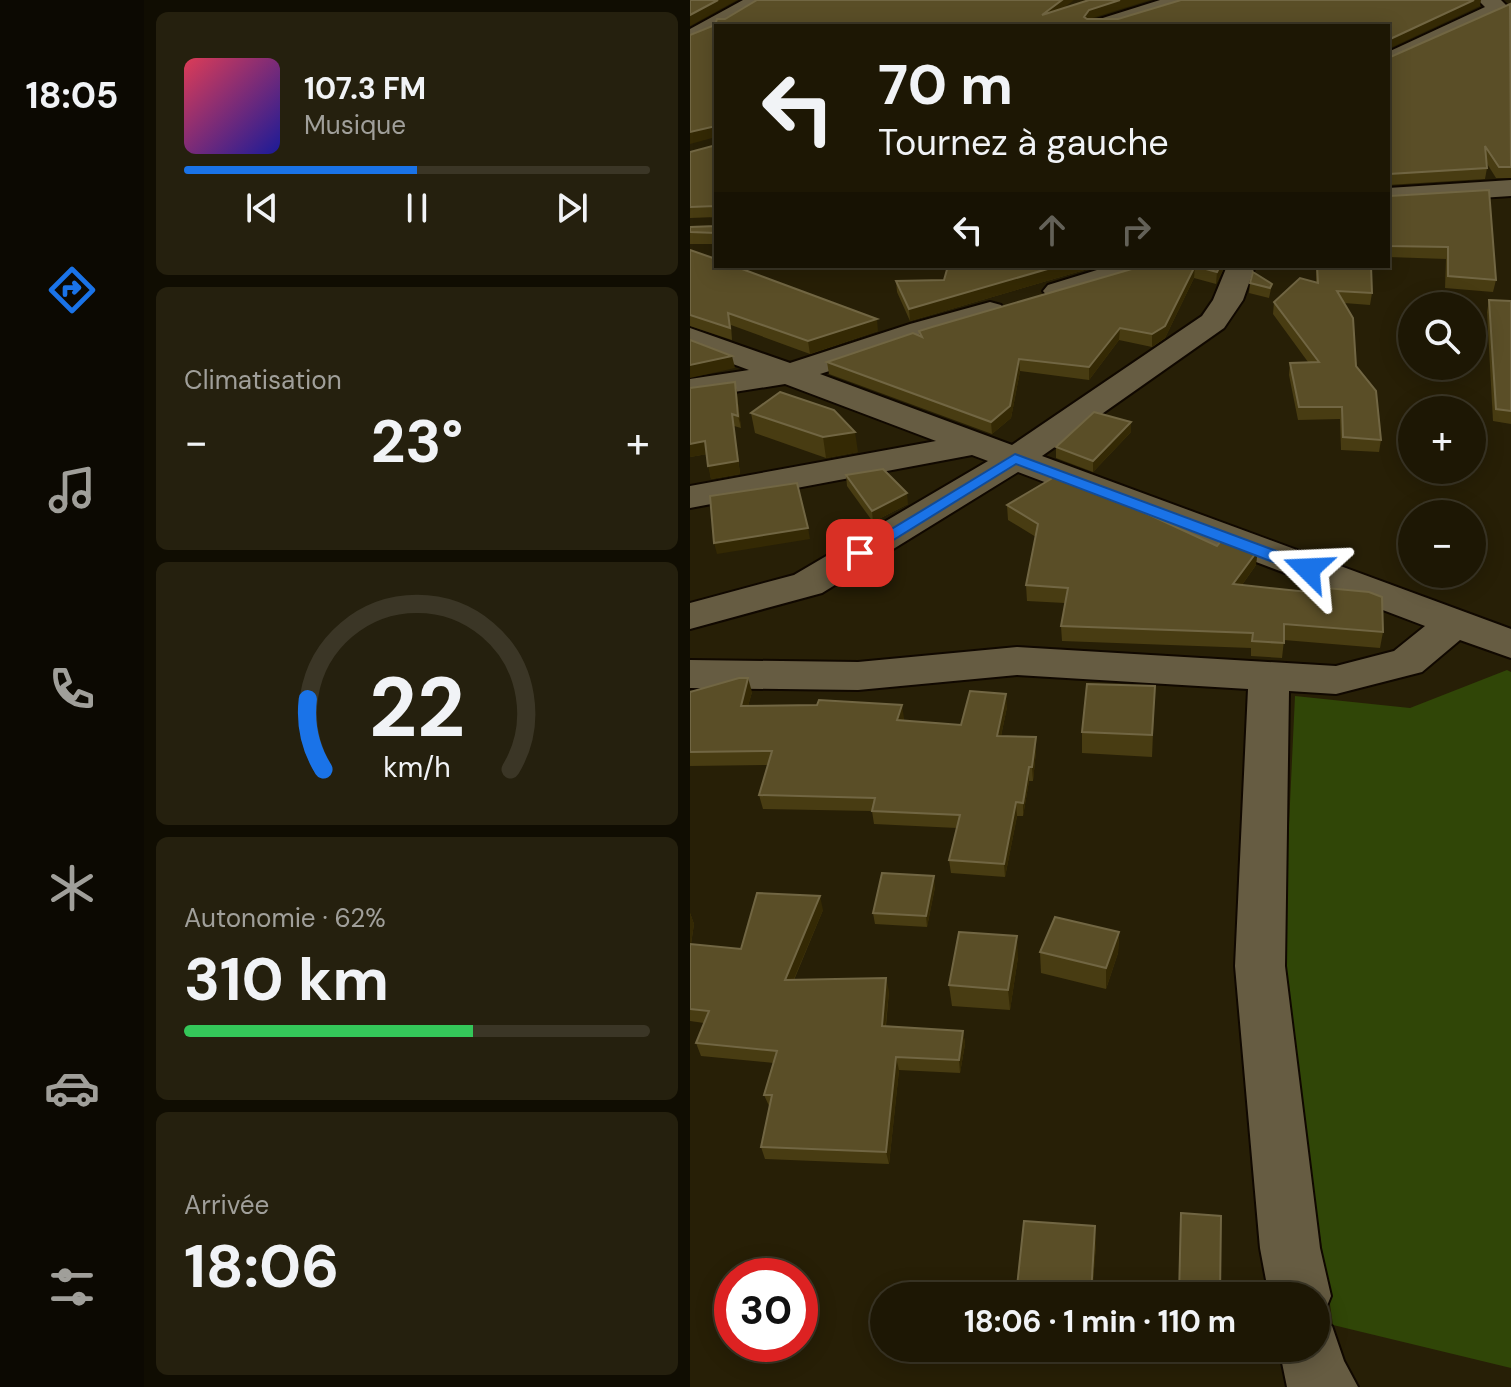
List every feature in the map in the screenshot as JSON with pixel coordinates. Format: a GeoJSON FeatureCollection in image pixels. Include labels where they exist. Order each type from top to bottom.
{"type":"FeatureCollection","features":[{"type":"Feature","properties":{"kind":"street"},"geometry":{"type":"LineString","coordinates":[[717,24],[758,0]]}},
{"type":"Feature","properties":{"kind":"street"},"geometry":{"type":"LineString","coordinates":[[1103,24],[1181,0]]}},
{"type":"Feature","properties":{"kind":"street"},"geometry":{"type":"LineString","coordinates":[[1390,59],[1499,8],[1488,0]]}},
{"type":"Feature","properties":{"kind":"street"},"geometry":{"type":"LineString","coordinates":[[690,40],[714,26]]}},
{"type":"Feature","properties":{"kind":"street"},"geometry":{"type":"LineString","coordinates":[[690,40],[714,45]]}},
{"type":"Feature","properties":{"kind":"street"},"geometry":{"type":"LineString","coordinates":[[1390,196],[1511,188]]}},
{"type":"Feature","properties":{"kind":"street"},"geometry":{"type":"LineString","coordinates":[[690,389],[792,373],[921,330],[1133,268]]}},
{"type":"Feature","properties":{"kind":"street"},"geometry":{"type":"LineString","coordinates":[[690,616],[808,584],[1015,459],[1213,322],[1228,300],[1240,268]]}},
{"type":"Feature","properties":{"kind":"street"},"geometry":{"type":"LineString","coordinates":[[690,337],[1511,644]]}},
{"type":"Feature","properties":{"kind":"street"},"geometry":{"type":"LineString","coordinates":[[690,497],[975,444]]}},
{"type":"Feature","properties":{"kind":"street"},"geometry":{"type":"LineString","coordinates":[[690,674],[858,676],[1017,661],[1336,680],[1408,662],[1454,624]]}},
{"type":"Feature","properties":{"kind":"street"},"geometry":{"type":"LineString","coordinates":[[1269,676],[1260,966],[1290,1248],[1297,1282]]}},
{"type":"Feature","properties":{"kind":"street"},"geometry":{"type":"LineString","coordinates":[[1313,1362],[1316,1379],[1326,1387]]}},
{"type":"Feature","properties":{"kind":"green space"},"geometry":{"type":"Polygon","coordinates":[[[1507,670],[1511,672],[1511,1368],[1333,1325],[1330,1282],[1327,1282],[1282,974],[1295,696],[1410,708],[1507,670]]]}},
{"type":"Feature","properties":{"kind":"building"},"geometry":{"type":"Polygon","coordinates":[[[690,0],[718,0],[690,15],[690,0]]]}},
{"type":"Feature","properties":{"kind":"building"},"geometry":{"type":"Polygon","coordinates":[[[757,0],[1062,0],[1042,15],[1089,0],[1120,0],[1089,10],[1084,17],[1118,19],[1181,0],[1474,0],[1390,39],[1390,24],[715,24],[717,19],[725,19],[757,0]]]}},
{"type":"Feature","properties":{"kind":"building"},"geometry":{"type":"Polygon","coordinates":[[[1510,4],[1511,167],[1499,167],[1485,146],[1487,168],[1390,174],[1390,57],[1510,4]]]}},
{"type":"Feature","properties":{"kind":"building"},"geometry":{"type":"Polygon","coordinates":[[[714,25],[714,126],[690,132],[690,35],[714,25]]]}},
{"type":"Feature","properties":{"kind":"building"},"geometry":{"type":"Polygon","coordinates":[[[714,146],[714,206],[690,207],[690,152],[714,146]]]}},
{"type":"Feature","properties":{"kind":"building"},"geometry":{"type":"Polygon","coordinates":[[[1489,190],[1496,280],[1448,276],[1448,247],[1390,246],[1390,196],[1489,190]]]}},
{"type":"Feature","properties":{"kind":"building"},"geometry":{"type":"Polygon","coordinates":[[[714,226],[714,233],[690,232],[690,227],[714,226]]]}},
{"type":"Feature","properties":{"kind":"building"},"geometry":{"type":"Polygon","coordinates":[[[690,250],[714,258],[714,268],[739,268],[877,319],[808,341],[728,313],[730,328],[690,315],[690,250]]]}},
{"type":"Feature","properties":{"kind":"building"},"geometry":{"type":"Polygon","coordinates":[[[947,268],[1051,268],[909,309],[896,281],[944,280],[947,268]]]}},
{"type":"Feature","properties":{"kind":"building"},"geometry":{"type":"Polygon","coordinates":[[[1135,268],[1194,268],[1165,326],[1152,334],[1120,328],[1089,367],[1019,359],[1010,406],[991,422],[827,362],[913,333],[922,337],[919,331],[1135,268]]]}},
{"type":"Feature","properties":{"kind":"building"},"geometry":{"type":"Polygon","coordinates":[[[1317,268],[1371,268],[1372,293],[1337,291],[1353,318],[1356,366],[1376,391],[1381,440],[1343,437],[1342,407],[1299,407],[1290,363],[1319,362],[1274,302],[1300,278],[1318,283],[1317,268]]]}},
{"type":"Feature","properties":{"kind":"building"},"geometry":{"type":"Polygon","coordinates":[[[1253,272],[1272,284],[1270,288],[1250,283],[1253,272]]]}},
{"type":"Feature","properties":{"kind":"building"},"geometry":{"type":"Polygon","coordinates":[[[1489,300],[1511,301],[1511,411],[1496,409],[1489,300]]]}},
{"type":"Feature","properties":{"kind":"building"},"geometry":{"type":"Polygon","coordinates":[[[690,340],[732,356],[690,365],[690,340]]]}},
{"type":"Feature","properties":{"kind":"building"},"geometry":{"type":"Polygon","coordinates":[[[735,382],[738,416],[732,414],[738,461],[708,466],[705,441],[690,444],[690,388],[735,382]]]}},
{"type":"Feature","properties":{"kind":"building"},"geometry":{"type":"Polygon","coordinates":[[[780,392],[834,410],[855,432],[823,437],[751,413],[780,392]]]}},
{"type":"Feature","properties":{"kind":"building"},"geometry":{"type":"Polygon","coordinates":[[[1094,412],[1131,422],[1093,461],[1056,447],[1094,412]]]}},
{"type":"Feature","properties":{"kind":"building"},"geometry":{"type":"Polygon","coordinates":[[[883,469],[907,493],[872,511],[846,475],[883,469]]]}},
{"type":"Feature","properties":{"kind":"building"},"geometry":{"type":"Polygon","coordinates":[[[1056,476],[1217,546],[1224,537],[1258,550],[1233,584],[1327,594],[1327,588],[1369,592],[1382,597],[1383,632],[1284,624],[1284,643],[1252,641],[1253,633],[1061,626],[1068,588],[1026,585],[1038,524],[1007,505],[1056,476]]]}},
{"type":"Feature","properties":{"kind":"building"},"geometry":{"type":"Polygon","coordinates":[[[797,483],[808,528],[714,543],[710,496],[797,483]]]}},
{"type":"Feature","properties":{"kind":"building"},"geometry":{"type":"Polygon","coordinates":[[[748,678],[741,706],[817,705],[819,700],[902,705],[897,720],[961,725],[970,691],[1006,694],[997,736],[1036,737],[1023,803],[1016,802],[1004,864],[949,860],[960,815],[872,811],[875,798],[759,795],[772,751],[690,752],[690,692],[748,678]]]}},
{"type":"Feature","properties":{"kind":"building"},"geometry":{"type":"Polygon","coordinates":[[[1087,684],[1155,686],[1152,735],[1082,732],[1087,684]]]}},
{"type":"Feature","properties":{"kind":"building"},"geometry":{"type":"Polygon","coordinates":[[[882,873],[934,876],[926,916],[873,913],[882,873]]]}},
{"type":"Feature","properties":{"kind":"building"},"geometry":{"type":"Polygon","coordinates":[[[757,893],[820,896],[785,980],[886,978],[882,1026],[963,1031],[959,1060],[896,1057],[886,1152],[761,1147],[772,1095],[764,1095],[777,1051],[696,1043],[709,1011],[690,1009],[690,944],[741,949],[757,893]]]}},
{"type":"Feature","properties":{"kind":"building"},"geometry":{"type":"Polygon","coordinates":[[[1055,917],[1119,932],[1106,968],[1040,952],[1055,917]]]}},
{"type":"Feature","properties":{"kind":"building"},"geometry":{"type":"Polygon","coordinates":[[[959,932],[1017,936],[1008,990],[949,985],[959,932]]]}},
{"type":"Feature","properties":{"kind":"building"},"geometry":{"type":"Polygon","coordinates":[[[1181,1213],[1221,1216],[1220,1282],[1179,1282],[1181,1213]]]}},
{"type":"Feature","properties":{"kind":"building"},"geometry":{"type":"Polygon","coordinates":[[[1024,1221],[1095,1226],[1092,1282],[1017,1282],[1024,1221]]]}},
{"type":"Feature","properties":{"kind":"route"},"geometry":{"type":"LineString","coordinates":[[860,553],[1015,459],[1308,569]]}}]}
